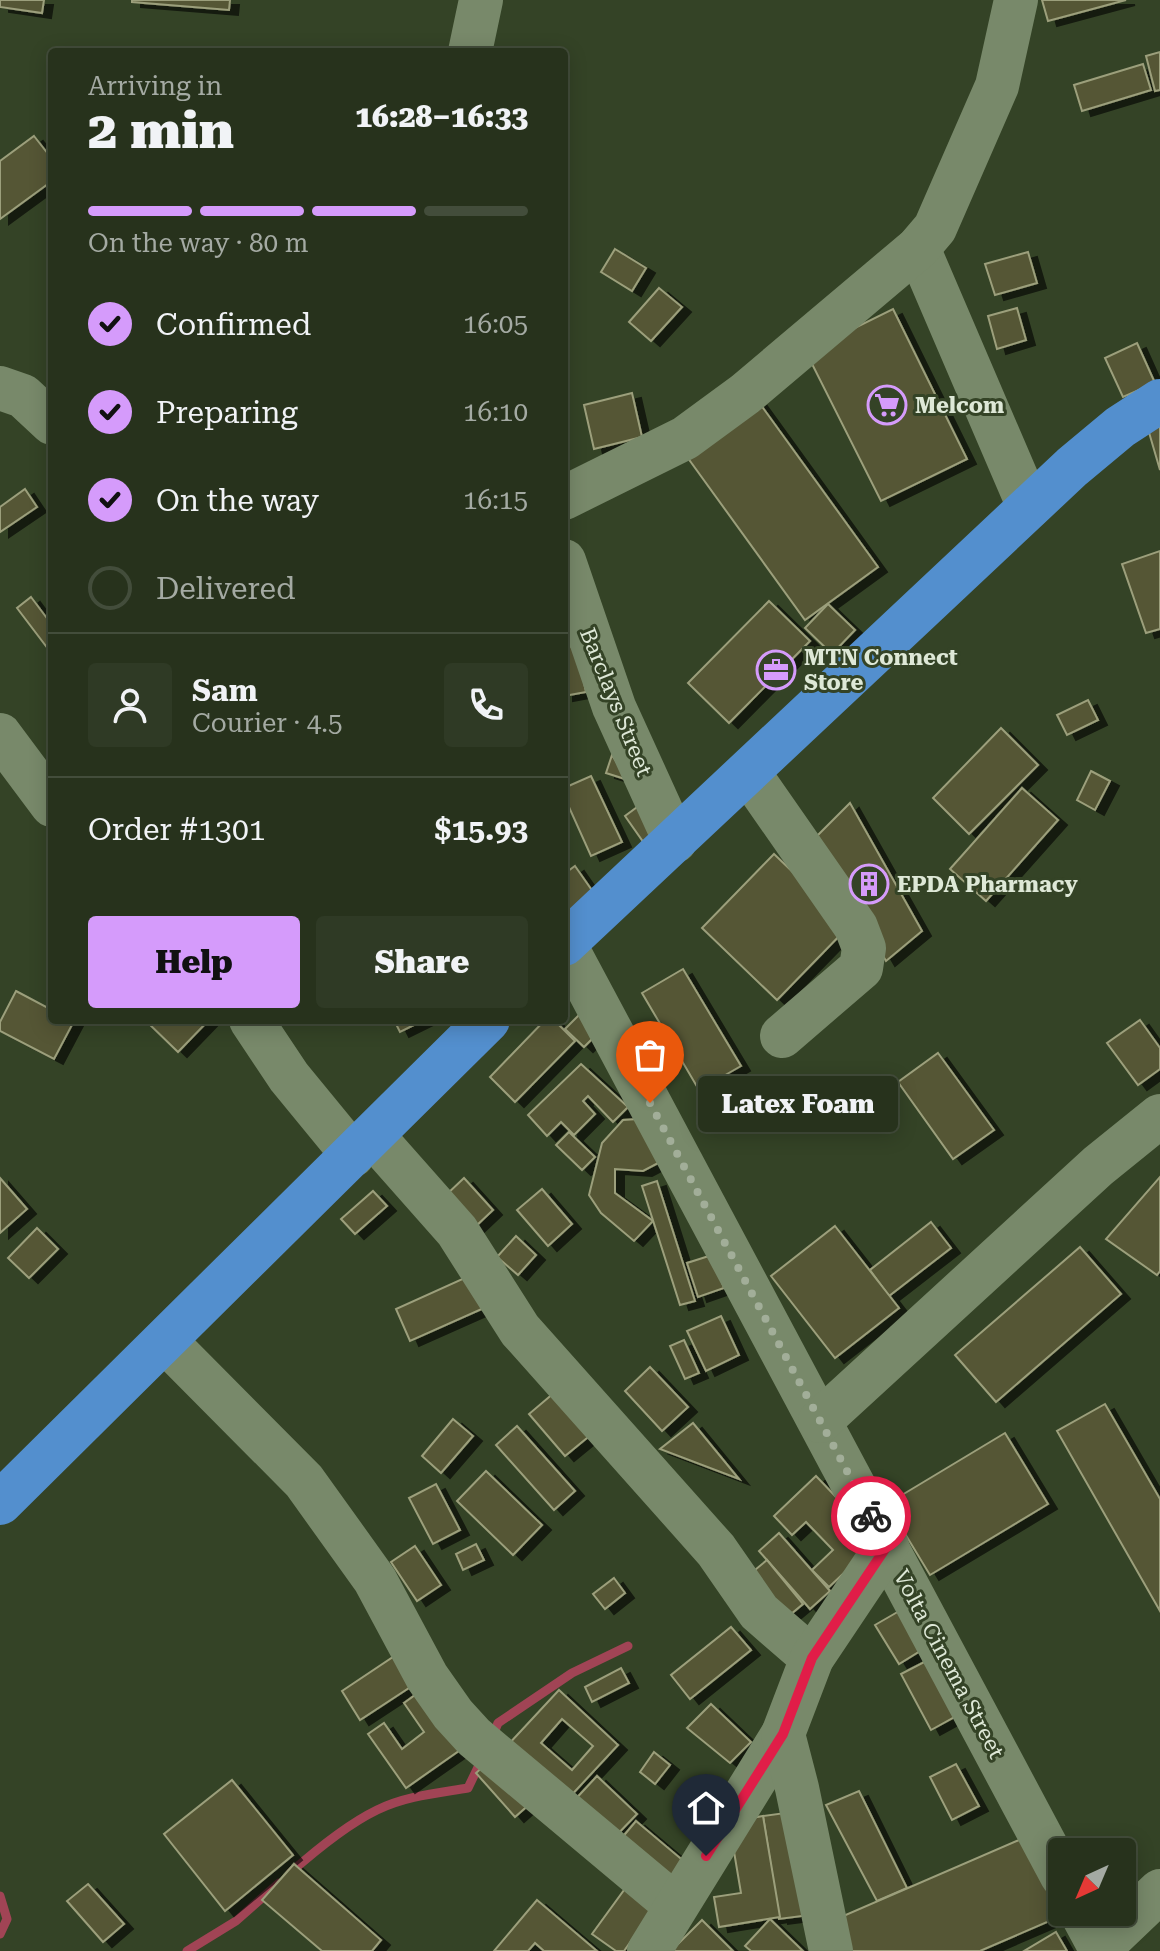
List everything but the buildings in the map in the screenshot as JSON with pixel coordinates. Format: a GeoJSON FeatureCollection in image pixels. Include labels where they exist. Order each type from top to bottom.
{"type":"FeatureCollection","features":[{"type":"Feature","properties":{"kind":"highway"},"geometry":{"type":"LineString","coordinates":[[568,940],[1029,507],[1120,427],[1160,401]]}},
{"type":"Feature","properties":{"kind":"highway"},"geometry":{"type":"LineString","coordinates":[[0,1503],[484,1024]]}},
{"type":"Feature","properties":{"kind":"street"},"geometry":{"type":"LineString","coordinates":[[471,48],[481,0]]}},
{"type":"Feature","properties":{"kind":"street"},"geometry":{"type":"LineString","coordinates":[[568,496],[685,438],[745,394],[918,248],[935,228],[997,86],[1016,0]]}},
{"type":"Feature","properties":{"kind":"street"},"geometry":{"type":"LineString","coordinates":[[918,248],[1029,507]]}},
{"type":"Feature","properties":{"kind":"street"},"geometry":{"type":"LineString","coordinates":[[0,388],[23,396],[48,419]]}},
{"type":"Feature","properties":{"kind":"street","name":"Barclays Street"},"geometry":{"type":"LineString","coordinates":[[568,573],[614,707],[675,841]]}},
{"type":"Feature","properties":{"kind":"street"},"geometry":{"type":"LineString","coordinates":[[0,735],[48,800]]}},
{"type":"Feature","properties":{"kind":"street"},"geometry":{"type":"LineString","coordinates":[[748,772],[856,927],[864,948],[861,968],[782,1036]]}},
{"type":"Feature","properties":{"kind":"street","name":"Volta Cinema Street"},"geometry":{"type":"LineString","coordinates":[[568,951],[1048,1850]]}},
{"type":"Feature","properties":{"kind":"street"},"geometry":{"type":"LineString","coordinates":[[254,1024],[289,1077],[457,1231],[520,1330],[716,1550],[759,1612],[812,1658]]}},
{"type":"Feature","properties":{"kind":"street"},"geometry":{"type":"LineString","coordinates":[[820,1421],[1098,1166],[1160,1116]]}},
{"type":"Feature","properties":{"kind":"street"},"geometry":{"type":"LineString","coordinates":[[165,1341],[304,1481],[375,1580],[427,1677],[464,1725],[675,1905]]}},
{"type":"Feature","properties":{"kind":"street"},"geometry":{"type":"LineString","coordinates":[[649,1951],[783,1734],[812,1658],[887,1546]]}},
{"type":"Feature","properties":{"kind":"street"},"geometry":{"type":"LineString","coordinates":[[783,1734],[831,1951]]}},
{"type":"Feature","properties":{"kind":"street"},"geometry":{"type":"LineString","coordinates":[[1094,1937],[1160,1891]]}},
{"type":"Feature","properties":{"kind":"waterway"},"geometry":{"type":"LineString","coordinates":[[493,1735],[498,1723],[572,1673],[628,1646]]}},
{"type":"Feature","properties":{"kind":"waterway"},"geometry":{"type":"LineString","coordinates":[[290,1873],[343,1830],[377,1810],[410,1798],[468,1788],[482,1759]]}},
{"type":"Feature","properties":{"kind":"waterway"},"geometry":{"type":"LineString","coordinates":[[187,1951],[236,1921],[279,1883]]}},
{"type":"Feature","properties":{"kind":"waterway"},"geometry":{"type":"LineString","coordinates":[[0,1896],[7,1919],[0,1934]]}},
{"type":"Feature","properties":{"kind":"way so far"},"geometry":{"type":"LineString","coordinates":[[650,1103],[871,1516]]}},
{"type":"Feature","properties":{"kind":"place","name":"Melcom"},"geometry":{"type":"Point","coordinates":[887,405]}},
{"type":"Feature","properties":{"kind":"place","name":"MTN Connect Store"},"geometry":{"type":"Point","coordinates":[776,670]}},
{"type":"Feature","properties":{"kind":"place","name":"EPDA Pharmacy"},"geometry":{"type":"Point","coordinates":[869,884]}},
{"type":"Feature","properties":{"kind":"place","name":"Latex Foam"},"geometry":{"type":"Point","coordinates":[650,1103]}},
{"type":"Feature","properties":{"kind":"route"},"geometry":{"type":"LineString","coordinates":[[706,1856],[783,1734],[812,1658],[887,1546],[871,1516]]}}]}
